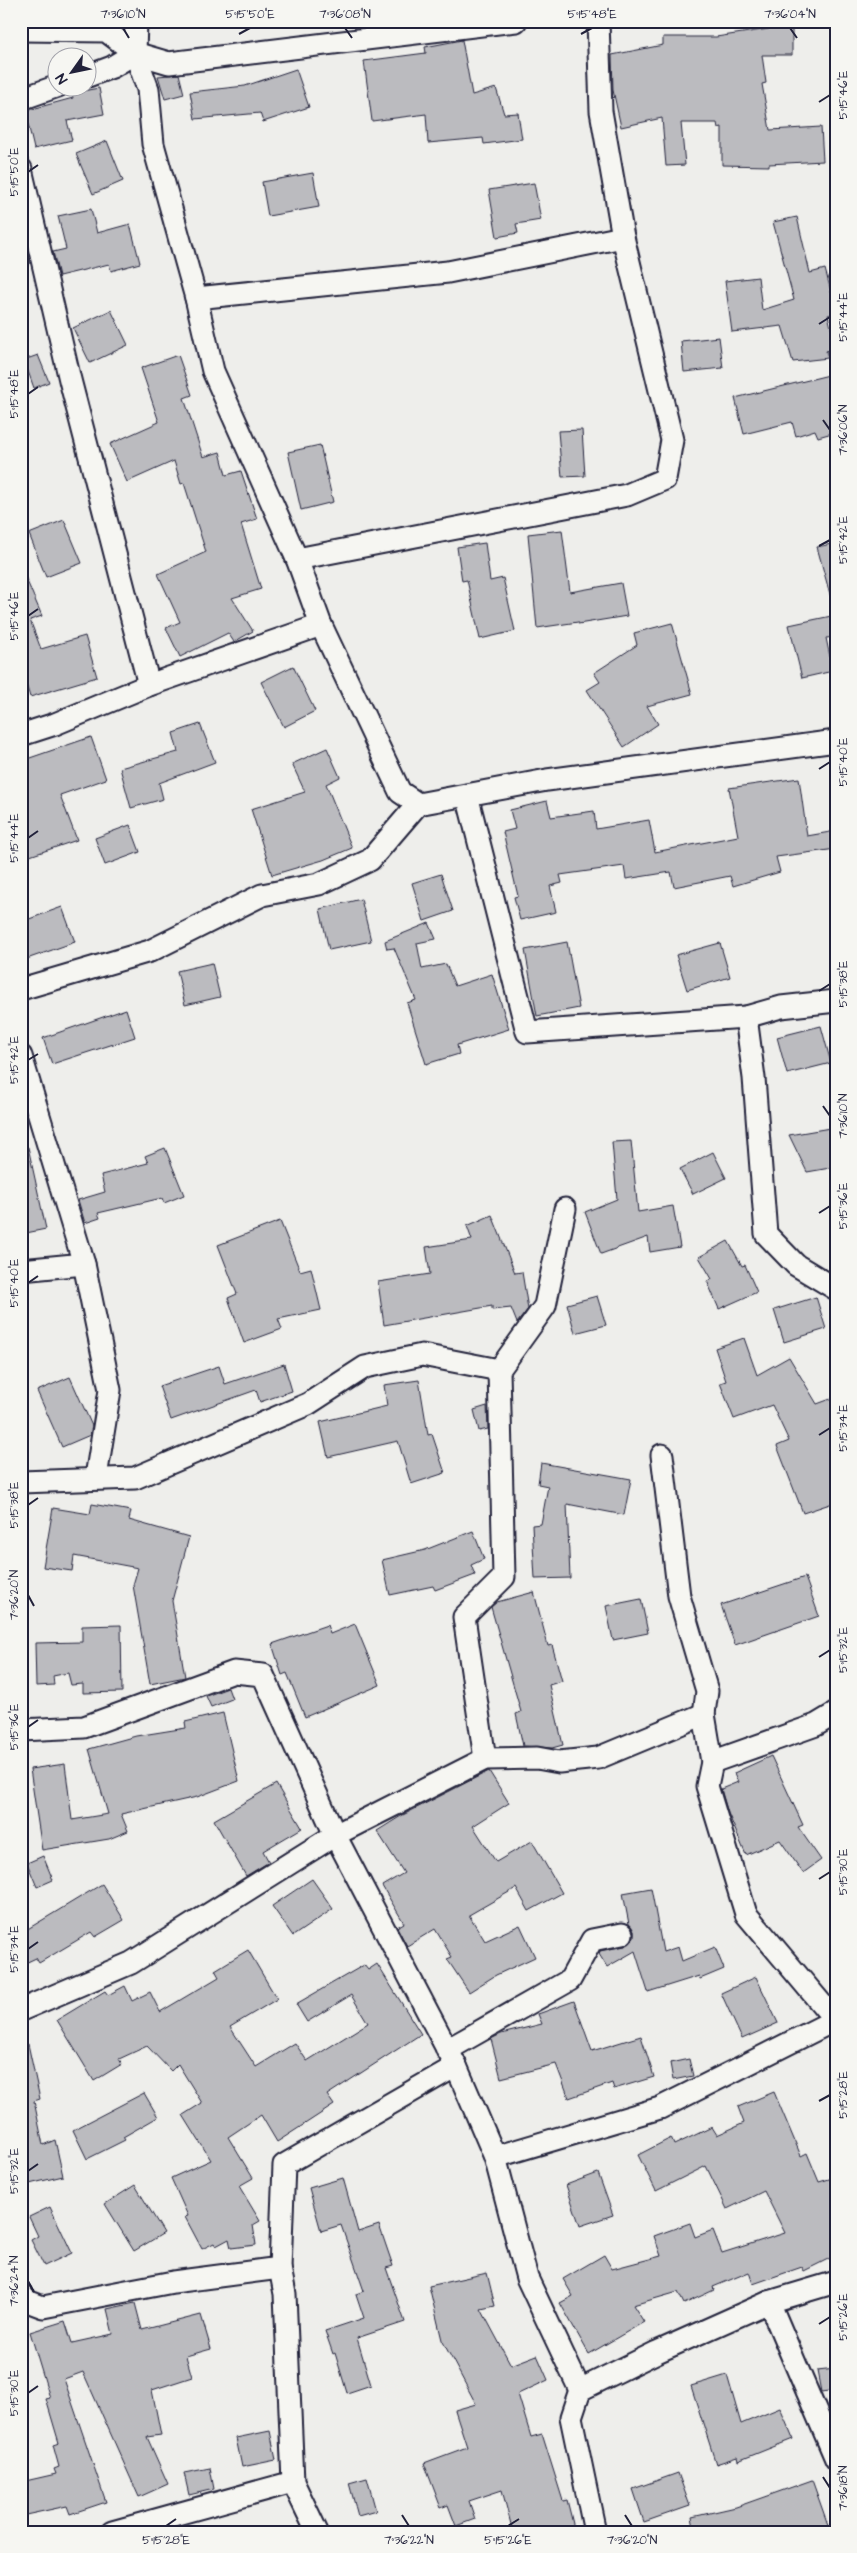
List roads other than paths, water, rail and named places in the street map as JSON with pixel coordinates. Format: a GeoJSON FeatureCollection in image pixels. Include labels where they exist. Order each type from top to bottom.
{"type":"FeatureCollection","features":[{"type":"Feature","properties":{"kind":"street"},"geometry":{"type":"LineString","coordinates":[[136,21],[135,53],[148,89],[153,144],[196,298],[213,370],[297,559],[321,624],[400,792],[418,804]]}},
{"type":"Feature","properties":{"kind":"street"},"geometry":{"type":"LineString","coordinates":[[21,30],[106,31],[135,53],[169,63],[516,21]]}},
{"type":"Feature","properties":{"kind":"street"},"geometry":{"type":"LineString","coordinates":[[297,559],[627,495],[665,479],[672,440],[623,237],[601,110],[598,21]]}},
{"type":"Feature","properties":{"kind":"street"},"geometry":{"type":"LineString","coordinates":[[98,73],[112,68],[135,53]]}},
{"type":"Feature","properties":{"kind":"street"},"geometry":{"type":"LineString","coordinates":[[21,99],[48,90]]}},
{"type":"Feature","properties":{"kind":"street"},"geometry":{"type":"LineString","coordinates":[[21,169],[70,380],[149,685]]}},
{"type":"Feature","properties":{"kind":"street"},"geometry":{"type":"LineString","coordinates":[[196,298],[448,272],[623,237]]}},
{"type":"Feature","properties":{"kind":"street"},"geometry":{"type":"LineString","coordinates":[[21,735],[55,724],[149,685],[321,624]]}},
{"type":"Feature","properties":{"kind":"street"},"geometry":{"type":"LineString","coordinates":[[21,989],[150,951],[262,896],[318,884],[370,860],[418,804],[548,780],[836,741]]}},
{"type":"Feature","properties":{"kind":"street"},"geometry":{"type":"LineString","coordinates":[[467,795],[526,1032],[746,1017],[781,1007],[836,1000]]}},
{"type":"Feature","properties":{"kind":"street"},"geometry":{"type":"LineString","coordinates":[[746,1017],[754,1078],[766,1234],[796,1265],[836,1289]]}},
{"type":"Feature","properties":{"kind":"street"},"geometry":{"type":"LineString","coordinates":[[21,1056],[84,1264],[110,1390],[96,1477]]}},
{"type":"Feature","properties":{"kind":"street"},"geometry":{"type":"LineString","coordinates":[[485,1759],[464,1617],[504,1577],[500,1370],[545,1306],[565,1209]]}},
{"type":"Feature","properties":{"kind":"street"},"geometry":{"type":"LineString","coordinates":[[21,1270],[84,1264]]}},
{"type":"Feature","properties":{"kind":"street"},"geometry":{"type":"LineString","coordinates":[[21,1482],[96,1477],[135,1478],[308,1404],[365,1367],[422,1355],[500,1370]]}},
{"type":"Feature","properties":{"kind":"street"},"geometry":{"type":"LineString","coordinates":[[495,2157],[660,2108],[835,2021],[746,1914],[707,1786],[712,1762],[704,1714],[707,1691],[679,1596],[662,1454]]}},
{"type":"Feature","properties":{"kind":"street"},"geometry":{"type":"LineString","coordinates":[[21,1730],[84,1727],[234,1672],[263,1675],[335,1835],[451,2058],[495,2157],[527,2278],[580,2390],[571,2417],[595,2532]]}},
{"type":"Feature","properties":{"kind":"street"},"geometry":{"type":"LineString","coordinates":[[712,1762],[816,1725],[836,1713]]}},
{"type":"Feature","properties":{"kind":"street"},"geometry":{"type":"LineString","coordinates":[[21,2010],[131,1962],[335,1835],[485,1759],[537,1758],[559,1762],[598,1758],[704,1714]]}},
{"type":"Feature","properties":{"kind":"street"},"geometry":{"type":"LineString","coordinates":[[317,2532],[293,2482],[285,2294],[280,2268],[284,2166],[570,1980],[592,1940],[622,1934]]}},
{"type":"Feature","properties":{"kind":"street"},"geometry":{"type":"LineString","coordinates":[[21,2294],[27,2301],[43,2308],[173,2282],[280,2268]]}},
{"type":"Feature","properties":{"kind":"street"},"geometry":{"type":"LineString","coordinates":[[580,2390],[657,2352],[769,2302],[836,2282]]}},
{"type":"Feature","properties":{"kind":"street"},"geometry":{"type":"LineString","coordinates":[[769,2302],[836,2460]]}},
{"type":"Feature","properties":{"kind":"street"},"geometry":{"type":"LineString","coordinates":[[112,2532],[293,2482]]}}]}
